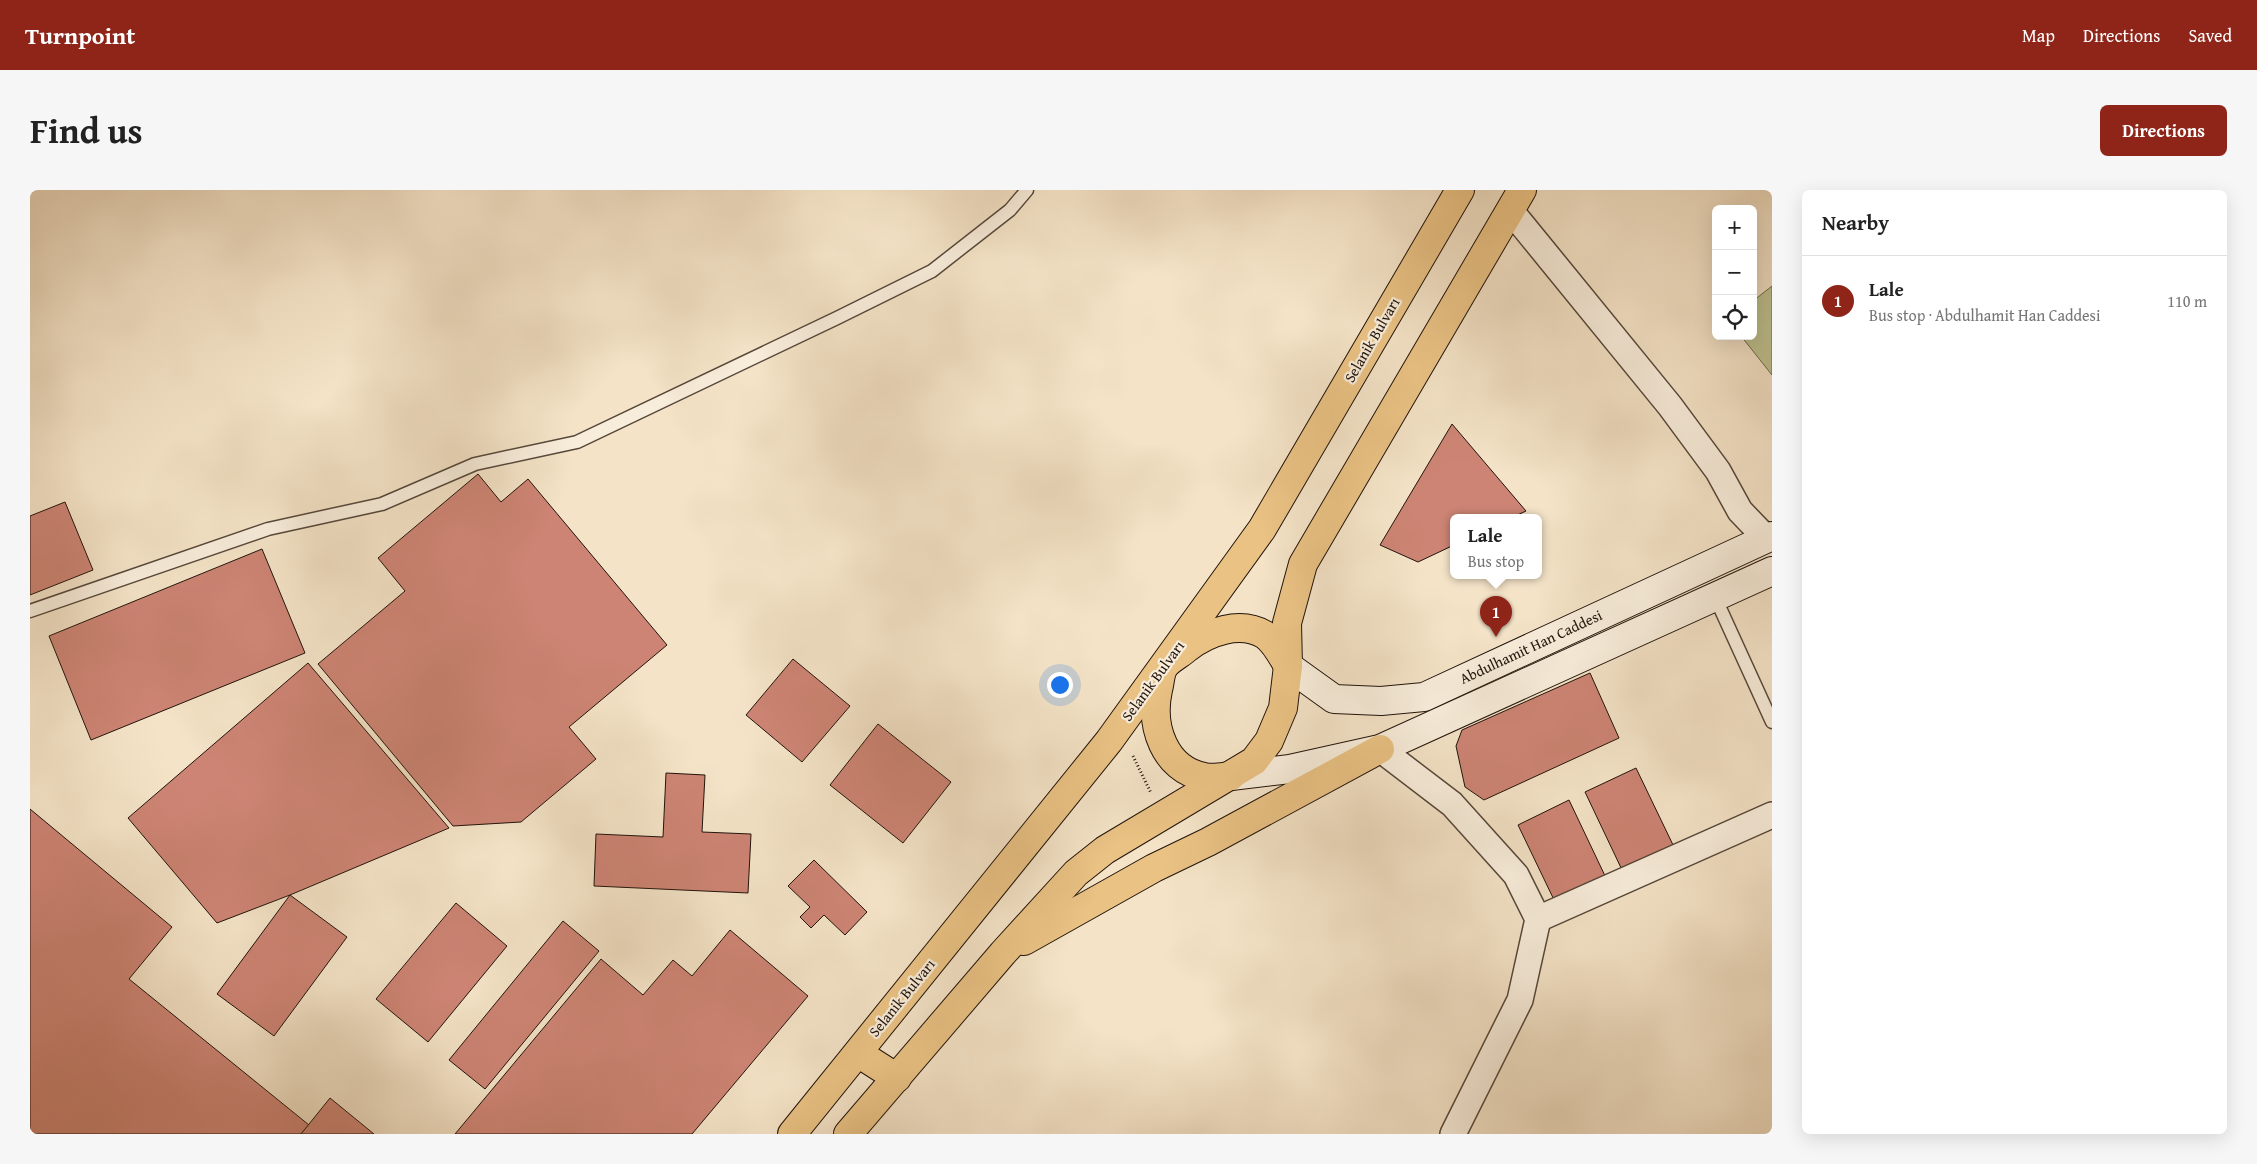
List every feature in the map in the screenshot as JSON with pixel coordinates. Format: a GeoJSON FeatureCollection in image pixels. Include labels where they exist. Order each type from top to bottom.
{"type":"FeatureCollection","features":[{"type":"Feature","properties":{"kind":"main road","name":"Selanik Bulvarı"},"geometry":{"type":"LineString","coordinates":[[792,1134],[1109,741],[1262,529],[1460,190]]}},
{"type":"Feature","properties":{"kind":"main road"},"geometry":{"type":"LineString","coordinates":[[848,1134],[1003,953],[1083,867],[1113,846],[1254,761],[1269,741],[1283,708],[1288,666],[1288,623],[1302,564],[1516,200]]}},
{"type":"Feature","properties":{"kind":"main road","name":"Abdulhamit Han Caddesi"},"geometry":{"type":"LineString","coordinates":[[1288,666],[1334,699],[1381,701],[1424,697],[1769,537]]}},
{"type":"Feature","properties":{"kind":"main road"},"geometry":{"type":"LineString","coordinates":[[1003,953],[1154,868],[1208,842],[1380,749],[1772,571]]}},
{"type":"Feature","properties":{"kind":"main road"},"geometry":{"type":"LineString","coordinates":[[1288,666],[1266,636],[1250,630],[1233,629],[1216,631],[1200,638],[1164,667],[1155,704],[1157,731],[1166,750],[1176,764],[1205,778],[1290,769],[1380,749]]}},
{"type":"Feature","properties":{"kind":"main road"},"geometry":{"type":"LineString","coordinates":[[858,1053],[897,1078]]}},
{"type":"Feature","properties":{"kind":"street"},"geometry":{"type":"LineString","coordinates":[[1516,200],[1718,472],[1740,511],[1769,537]]}},
{"type":"Feature","properties":{"kind":"street"},"geometry":{"type":"LineString","coordinates":[[1380,749],[1458,812],[1516,876],[1538,919],[1520,1000],[1453,1134]]}},
{"type":"Feature","properties":{"kind":"street"},"geometry":{"type":"LineString","coordinates":[[1538,919],[1772,815]]}},
{"type":"Feature","properties":{"kind":"lane"},"geometry":{"type":"LineString","coordinates":[[30,611],[268,529],[382,504],[475,464],[576,442],[932,271],[1010,210],[1027,190]]}},
{"type":"Feature","properties":{"kind":"lane"},"geometry":{"type":"LineString","coordinates":[[1715,597],[1772,722]]}},
{"type":"Feature","properties":{"kind":"green space"},"geometry":{"type":"Polygon","coordinates":[[[1772,286],[1772,375],[1744,340],[1757,340],[1757,298],[1772,286]]]}},
{"type":"Feature","properties":{"kind":"building"},"geometry":{"type":"Polygon","coordinates":[[[1452,424],[1526,511],[1520,514],[1450,514],[1450,547],[1418,562],[1380,545],[1452,424]]]}},
{"type":"Feature","properties":{"kind":"building"},"geometry":{"type":"Polygon","coordinates":[[[478,474],[501,502],[528,479],[667,645],[569,727],[596,759],[521,822],[453,826],[318,664],[405,591],[378,558],[478,474]]]}},
{"type":"Feature","properties":{"kind":"building"},"geometry":{"type":"Polygon","coordinates":[[[65,502],[93,570],[30,595],[30,516],[65,502]]]}},
{"type":"Feature","properties":{"kind":"building"},"geometry":{"type":"Polygon","coordinates":[[[262,549],[305,653],[91,740],[49,636],[262,549]]]}},
{"type":"Feature","properties":{"kind":"building"},"geometry":{"type":"Polygon","coordinates":[[[793,659],[850,706],[802,762],[746,715],[793,659]]]}},
{"type":"Feature","properties":{"kind":"building"},"geometry":{"type":"Polygon","coordinates":[[[308,663],[449,828],[290,895],[217,923],[128,818],[308,663]]]}},
{"type":"Feature","properties":{"kind":"building"},"geometry":{"type":"Polygon","coordinates":[[[1590,673],[1619,738],[1484,800],[1465,787],[1456,746],[1462,730],[1590,673]]]}},
{"type":"Feature","properties":{"kind":"building"},"geometry":{"type":"Polygon","coordinates":[[[878,724],[951,782],[903,843],[830,785],[878,724]]]}},
{"type":"Feature","properties":{"kind":"building"},"geometry":{"type":"Polygon","coordinates":[[[1636,768],[1674,847],[1623,872],[1585,792],[1636,768]]]}},
{"type":"Feature","properties":{"kind":"building"},"geometry":{"type":"Polygon","coordinates":[[[666,773],[705,775],[702,832],[751,834],[748,893],[594,886],[596,834],[663,837],[666,773]]]}},
{"type":"Feature","properties":{"kind":"building"},"geometry":{"type":"Polygon","coordinates":[[[1569,800],[1607,880],[1556,904],[1518,825],[1569,800]]]}},
{"type":"Feature","properties":{"kind":"building"},"geometry":{"type":"Polygon","coordinates":[[[30,809],[172,927],[129,979],[309,1125],[301,1134],[30,1134],[30,809]]]}},
{"type":"Feature","properties":{"kind":"building"},"geometry":{"type":"Polygon","coordinates":[[[814,860],[867,912],[845,935],[824,915],[811,928],[800,917],[810,907],[788,886],[814,860]]]}},
{"type":"Feature","properties":{"kind":"building"},"geometry":{"type":"Polygon","coordinates":[[[290,895],[347,937],[274,1036],[217,994],[290,895]]]}},
{"type":"Feature","properties":{"kind":"building"},"geometry":{"type":"Polygon","coordinates":[[[456,903],[507,946],[428,1042],[376,999],[456,903]]]}},
{"type":"Feature","properties":{"kind":"building"},"geometry":{"type":"Polygon","coordinates":[[[563,921],[599,951],[485,1089],[449,1060],[563,921]]]}},
{"type":"Feature","properties":{"kind":"building"},"geometry":{"type":"Polygon","coordinates":[[[730,930],[808,996],[692,1134],[455,1134],[601,959],[643,995],[673,960],[692,976],[730,930]]]}},
{"type":"Feature","properties":{"kind":"building"},"geometry":{"type":"Polygon","coordinates":[[[330,1098],[374,1134],[301,1134],[330,1098]]]}},
{"type":"Feature","properties":{"kind":"place","name":"Lale"},"geometry":{"type":"Point","coordinates":[1496,637]}}]}
